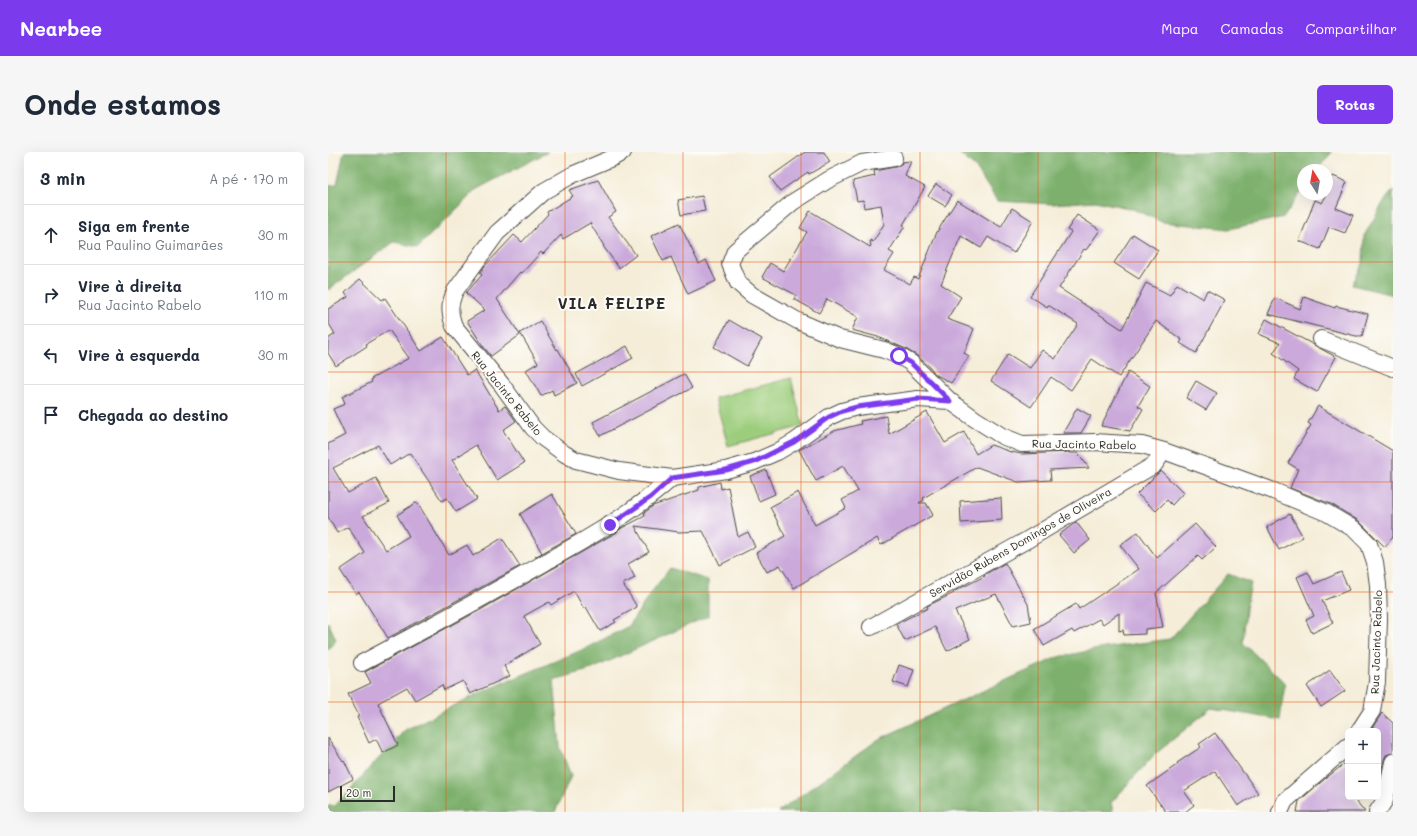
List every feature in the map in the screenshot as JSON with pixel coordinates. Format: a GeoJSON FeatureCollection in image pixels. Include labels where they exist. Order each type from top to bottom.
{"type":"FeatureCollection","features":[{"type":"Feature","properties":{"kind":"street","name":"Rua Jacinto Rabelo"},"geometry":{"type":"LineString","coordinates":[[623,152],[574,174],[544,191],[497,233],[455,291],[450,301],[451,317],[454,326],[502,385],[533,428],[554,447],[576,460],[619,471],[672,478],[726,470],[754,462],[794,442],[829,417],[842,411],[857,407],[918,399],[950,401],[1002,436],[1022,444],[1103,443],[1142,445],[1164,451],[1271,490],[1327,513],[1354,529],[1369,544],[1375,562],[1378,585],[1379,619],[1377,682],[1372,711],[1361,728]]}},
{"type":"Feature","properties":{"kind":"street"},"geometry":{"type":"LineString","coordinates":[[894,158],[862,163],[828,180],[799,199],[735,251],[730,264],[738,283],[752,295],[798,321],[840,339],[884,350],[899,356],[911,363],[950,401]]}},
{"type":"Feature","properties":{"kind":"street"},"geometry":{"type":"LineString","coordinates":[[1321,339],[1393,368]]}},
{"type":"Feature","properties":{"kind":"street","name":"Servidão Rubens Domingos de Oliveira"},"geometry":{"type":"LineString","coordinates":[[871,627],[1027,540],[1154,465],[1164,451]]}},
{"type":"Feature","properties":{"kind":"street"},"geometry":{"type":"LineString","coordinates":[[362,663],[492,593],[610,525],[651,497],[672,478]]}},
{"type":"Feature","properties":{"kind":"street"},"geometry":{"type":"LineString","coordinates":[[1280,812],[1285,801],[1345,749]]}},
{"type":"Feature","properties":{"kind":"street"},"geometry":{"type":"LineString","coordinates":[[1377,812],[1385,800],[1393,762]]}},
{"type":"Feature","properties":{"kind":"green space"},"geometry":{"type":"Polygon","coordinates":[[[344,152],[548,152],[477,189],[418,247],[394,242],[328,290],[328,186],[337,185],[344,152]]]}},
{"type":"Feature","properties":{"kind":"green space"},"geometry":{"type":"Polygon","coordinates":[[[958,152],[1332,152],[1322,164],[1297,164],[1297,198],[1284,217],[1229,229],[1162,222],[1133,209],[1095,201],[1053,204],[997,201],[976,168],[958,152]]]}},
{"type":"Feature","properties":{"kind":"green space"},"geometry":{"type":"Polygon","coordinates":[[[1393,190],[1393,295],[1352,285],[1363,263],[1364,236],[1383,203],[1393,190]]]}},
{"type":"Feature","properties":{"kind":"green space"},"geometry":{"type":"Polygon","coordinates":[[[791,378],[803,426],[728,446],[715,398],[791,378]]]}},
{"type":"Feature","properties":{"kind":"green space"},"geometry":{"type":"Polygon","coordinates":[[[670,568],[708,580],[708,616],[592,669],[554,680],[560,747],[571,776],[555,812],[328,812],[328,806],[335,806],[405,730],[475,695],[584,649],[629,626],[650,594],[670,568]]]}},
{"type":"Feature","properties":{"kind":"green space"},"geometry":{"type":"Polygon","coordinates":[[[1228,574],[1251,583],[1246,609],[1243,643],[1285,683],[1280,720],[1211,708],[1153,756],[1111,803],[1113,812],[778,812],[879,739],[1058,657],[1104,648],[1170,639],[1228,574]]]}},
{"type":"Feature","properties":{"kind":"green space"},"geometry":{"type":"Polygon","coordinates":[[[328,622],[336,639],[328,650],[328,622]]]}},
{"type":"Feature","properties":{"kind":"building"},"geometry":{"type":"Polygon","coordinates":[[[805,152],[824,152],[830,162],[809,174],[808,172],[780,191],[770,177],[805,152]]]}},
{"type":"Feature","properties":{"kind":"building"},"geometry":{"type":"Polygon","coordinates":[[[911,161],[905,176],[925,187],[903,225],[905,226],[889,251],[894,254],[884,270],[910,284],[914,277],[918,279],[937,232],[957,200],[1001,227],[1012,208],[1033,221],[1014,253],[988,237],[981,248],[961,236],[941,284],[961,297],[947,319],[974,329],[964,353],[969,356],[951,383],[935,374],[930,367],[916,355],[904,348],[878,337],[852,330],[858,317],[827,299],[819,313],[794,299],[796,295],[762,277],[770,263],[783,271],[807,232],[800,228],[810,211],[870,247],[870,240],[873,242],[884,224],[881,205],[864,208],[863,200],[857,201],[853,181],[875,176],[874,171],[900,166],[902,162],[911,161]]]}},
{"type":"Feature","properties":{"kind":"building"},"geometry":{"type":"Polygon","coordinates":[[[1333,176],[1347,182],[1336,208],[1353,215],[1345,233],[1329,227],[1320,249],[1299,241],[1315,200],[1322,203],[1324,200],[1333,200],[1333,176]]]}},
{"type":"Feature","properties":{"kind":"building"},"geometry":{"type":"Polygon","coordinates":[[[598,180],[616,212],[608,217],[636,255],[619,268],[603,246],[590,223],[563,239],[561,235],[543,254],[541,252],[522,273],[520,272],[497,299],[520,335],[491,356],[467,321],[485,310],[466,293],[482,275],[480,273],[484,267],[514,235],[522,242],[548,214],[547,212],[573,196],[569,190],[598,180]]]}},
{"type":"Feature","properties":{"kind":"building"},"geometry":{"type":"Polygon","coordinates":[[[936,184],[952,195],[945,206],[928,196],[936,184]]]}},
{"type":"Feature","properties":{"kind":"building"},"geometry":{"type":"Polygon","coordinates":[[[702,196],[705,211],[681,215],[678,200],[702,196]]]}},
{"type":"Feature","properties":{"kind":"building"},"geometry":{"type":"Polygon","coordinates":[[[1077,215],[1100,230],[1086,250],[1084,249],[1059,288],[1122,329],[1146,283],[1170,295],[1177,284],[1203,299],[1207,290],[1225,300],[1196,353],[1180,343],[1182,340],[1156,321],[1119,377],[1092,359],[1071,390],[1051,377],[1031,407],[991,381],[1008,354],[1030,368],[1042,350],[1055,359],[1078,324],[1048,305],[1047,307],[1030,296],[1071,232],[1067,230],[1077,215]]]}},
{"type":"Feature","properties":{"kind":"building"},"geometry":{"type":"Polygon","coordinates":[[[679,223],[699,264],[706,260],[716,281],[688,294],[671,257],[663,261],[651,236],[679,223]]]}},
{"type":"Feature","properties":{"kind":"building"},"geometry":{"type":"Polygon","coordinates":[[[1133,234],[1158,250],[1139,279],[1114,263],[1133,234]]]}},
{"type":"Feature","properties":{"kind":"building"},"geometry":{"type":"Polygon","coordinates":[[[360,279],[382,300],[385,298],[421,351],[443,337],[467,375],[475,370],[499,410],[505,406],[516,421],[503,430],[524,463],[497,480],[476,445],[452,460],[477,499],[456,512],[447,498],[442,501],[410,453],[390,465],[378,445],[333,468],[348,493],[376,478],[389,503],[363,516],[386,550],[409,536],[397,515],[417,502],[449,555],[467,545],[473,556],[502,538],[520,566],[388,638],[359,592],[356,594],[340,570],[365,553],[348,527],[337,533],[328,517],[328,444],[345,435],[333,409],[345,404],[342,397],[372,382],[371,379],[409,358],[389,330],[366,344],[367,346],[336,366],[328,353],[328,339],[335,334],[328,322],[328,309],[348,297],[345,293],[360,279]]]}},
{"type":"Feature","properties":{"kind":"building"},"geometry":{"type":"Polygon","coordinates":[[[1304,297],[1335,308],[1336,306],[1368,314],[1362,336],[1356,336],[1268,314],[1275,298],[1300,309],[1304,297]]]}},
{"type":"Feature","properties":{"kind":"building"},"geometry":{"type":"Polygon","coordinates":[[[1266,319],[1336,357],[1317,392],[1294,379],[1298,371],[1273,353],[1280,343],[1259,334],[1266,319]]]}},
{"type":"Feature","properties":{"kind":"building"},"geometry":{"type":"Polygon","coordinates":[[[729,320],[762,339],[747,366],[714,347],[729,320]]]}},
{"type":"Feature","properties":{"kind":"building"},"geometry":{"type":"Polygon","coordinates":[[[540,321],[577,383],[554,395],[552,390],[541,396],[526,370],[538,363],[520,333],[540,321]]]}},
{"type":"Feature","properties":{"kind":"building"},"geometry":{"type":"Polygon","coordinates":[[[627,346],[633,358],[582,386],[576,374],[627,346]]]}},
{"type":"Feature","properties":{"kind":"building"},"geometry":{"type":"Polygon","coordinates":[[[1128,372],[1150,386],[1138,406],[1143,409],[1130,431],[1101,426],[1128,372]]]}},
{"type":"Feature","properties":{"kind":"building"},"geometry":{"type":"Polygon","coordinates":[[[684,374],[692,388],[600,436],[593,422],[684,374]]]}},
{"type":"Feature","properties":{"kind":"building"},"geometry":{"type":"Polygon","coordinates":[[[1196,381],[1217,393],[1206,410],[1186,398],[1196,381]]]}},
{"type":"Feature","properties":{"kind":"building"},"geometry":{"type":"Polygon","coordinates":[[[1318,406],[1393,451],[1393,537],[1385,547],[1359,521],[1331,504],[1290,488],[1298,469],[1288,463],[1311,425],[1308,423],[1318,406]]]}},
{"type":"Feature","properties":{"kind":"building"},"geometry":{"type":"Polygon","coordinates":[[[1077,408],[1091,416],[1081,433],[1063,433],[1077,408]]]}},
{"type":"Feature","properties":{"kind":"building"},"geometry":{"type":"Polygon","coordinates":[[[927,412],[945,443],[964,432],[976,454],[991,445],[1022,454],[1078,453],[1089,468],[1050,470],[1051,480],[1018,482],[977,467],[923,498],[924,500],[919,503],[926,503],[933,515],[881,545],[877,538],[794,588],[780,565],[767,572],[756,553],[785,536],[770,507],[798,492],[815,525],[846,508],[842,500],[858,491],[843,466],[816,481],[799,450],[834,431],[861,424],[860,421],[886,416],[889,434],[927,412]]]}},
{"type":"Feature","properties":{"kind":"building"},"geometry":{"type":"Polygon","coordinates":[[[766,470],[775,494],[759,501],[750,476],[766,470]]]}},
{"type":"Feature","properties":{"kind":"building"},"geometry":{"type":"Polygon","coordinates":[[[1161,471],[1183,493],[1172,505],[1167,500],[1156,511],[1137,494],[1161,471]]]}},
{"type":"Feature","properties":{"kind":"building"},"geometry":{"type":"Polygon","coordinates":[[[720,482],[721,489],[728,487],[738,537],[748,532],[755,547],[720,565],[703,531],[679,532],[635,526],[649,552],[628,564],[635,578],[623,584],[637,607],[614,620],[616,622],[600,631],[586,607],[584,609],[574,591],[551,605],[549,602],[524,616],[540,644],[504,666],[510,676],[470,694],[463,681],[444,690],[442,685],[415,700],[407,687],[378,703],[398,745],[383,753],[376,739],[369,743],[357,717],[359,716],[348,694],[371,683],[365,672],[482,609],[645,516],[644,513],[653,506],[699,490],[699,487],[720,482]]]}},
{"type":"Feature","properties":{"kind":"building"},"geometry":{"type":"Polygon","coordinates":[[[552,494],[576,534],[535,557],[542,553],[520,514],[552,494]]]}},
{"type":"Feature","properties":{"kind":"building"},"geometry":{"type":"Polygon","coordinates":[[[1001,498],[1002,520],[961,523],[960,501],[1001,498]]]}},
{"type":"Feature","properties":{"kind":"building"},"geometry":{"type":"Polygon","coordinates":[[[1290,514],[1303,537],[1279,550],[1267,527],[1290,514]]]}},
{"type":"Feature","properties":{"kind":"building"},"geometry":{"type":"Polygon","coordinates":[[[1076,522],[1090,540],[1074,553],[1059,535],[1076,522]]]}},
{"type":"Feature","properties":{"kind":"building"},"geometry":{"type":"Polygon","coordinates":[[[1195,524],[1216,547],[1202,560],[1198,556],[1156,593],[1163,627],[1145,629],[1145,634],[1124,635],[1123,630],[1119,631],[1119,613],[1103,624],[1099,619],[1074,633],[1072,630],[1044,646],[1034,629],[1076,604],[1079,609],[1139,569],[1120,545],[1138,532],[1157,558],[1195,524]]]}},
{"type":"Feature","properties":{"kind":"building"},"geometry":{"type":"Polygon","coordinates":[[[1005,563],[1028,604],[1031,622],[1013,626],[996,594],[955,611],[970,639],[947,651],[935,627],[905,641],[896,624],[928,608],[927,606],[985,576],[984,575],[1005,563]]]}},
{"type":"Feature","properties":{"kind":"building"},"geometry":{"type":"Polygon","coordinates":[[[1308,572],[1314,584],[1341,572],[1349,590],[1322,601],[1333,623],[1312,633],[1306,620],[1314,616],[1297,577],[1308,572]]]}},
{"type":"Feature","properties":{"kind":"building"},"geometry":{"type":"Polygon","coordinates":[[[899,665],[914,670],[908,687],[893,682],[899,665]]]}},
{"type":"Feature","properties":{"kind":"building"},"geometry":{"type":"Polygon","coordinates":[[[1330,670],[1345,691],[1321,707],[1307,686],[1330,670]]]}},
{"type":"Feature","properties":{"kind":"building"},"geometry":{"type":"Polygon","coordinates":[[[1382,713],[1393,723],[1393,753],[1386,755],[1381,774],[1381,728],[1372,728],[1382,713]]]}},
{"type":"Feature","properties":{"kind":"building"},"geometry":{"type":"Polygon","coordinates":[[[1215,733],[1258,793],[1238,806],[1215,771],[1184,791],[1194,805],[1185,812],[1166,812],[1147,786],[1201,747],[1199,744],[1215,733]]]}},
{"type":"Feature","properties":{"kind":"building"},"geometry":{"type":"Polygon","coordinates":[[[328,738],[343,761],[344,760],[353,779],[328,792],[328,738]]]}},
{"type":"Feature","properties":{"kind":"building"},"geometry":{"type":"Polygon","coordinates":[[[1345,763],[1345,800],[1355,800],[1365,812],[1297,812],[1299,801],[1345,763]]]}},
{"type":"Feature","properties":{"kind":"district","name":"VILA FELIPE"},"geometry":{"type":"Point","coordinates":[612,303]}},
{"type":"Feature","properties":{"kind":"route"},"geometry":{"type":"LineString","coordinates":[[610,525],[651,497],[672,478],[726,470],[754,462],[777,452],[811,431],[829,417],[842,411],[887,402],[918,399],[950,401],[911,363],[899,356]]}}]}
